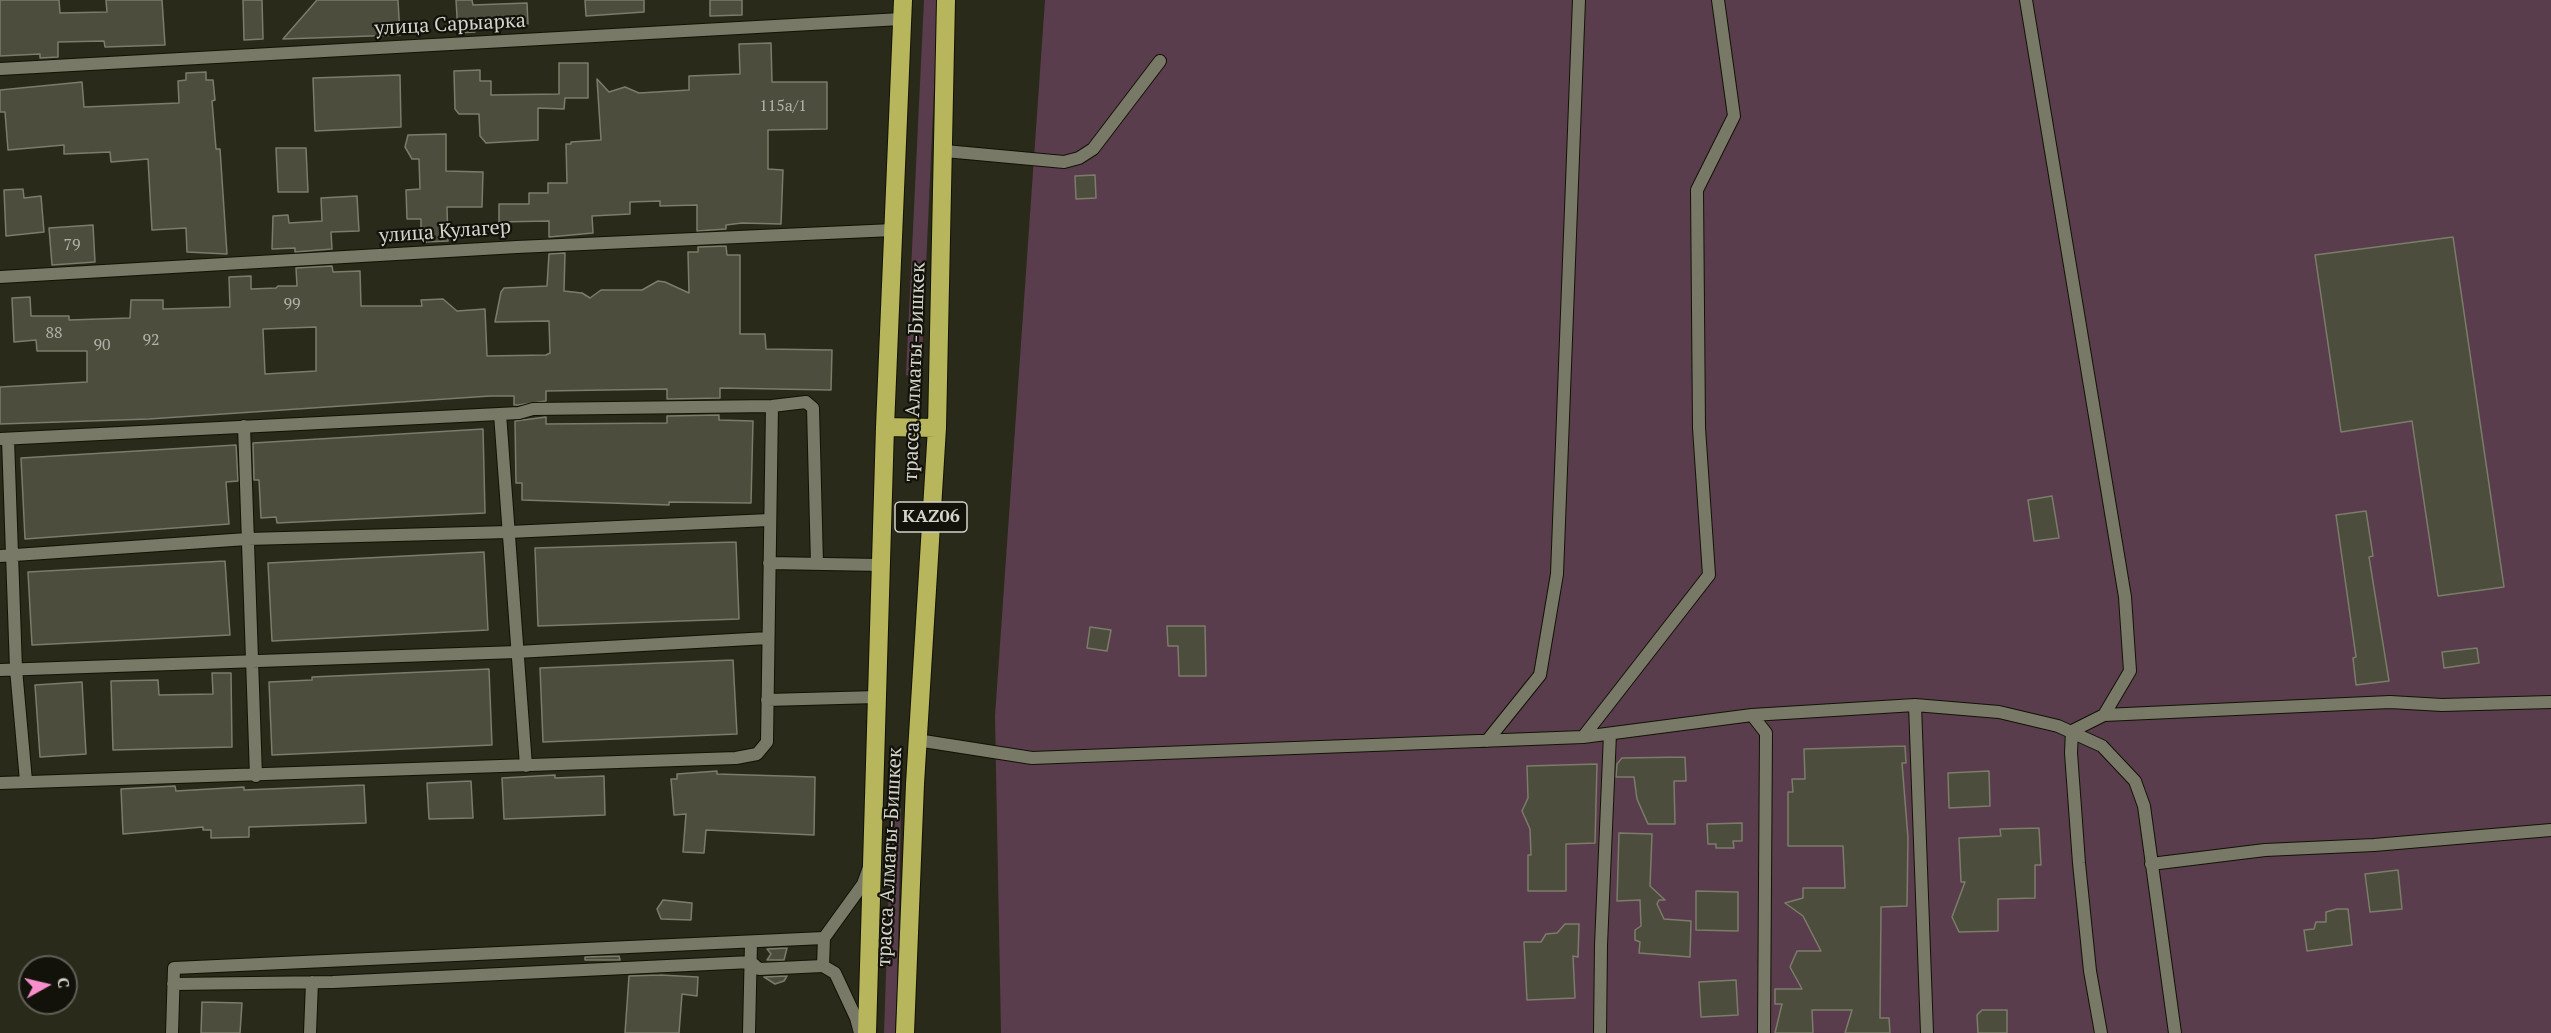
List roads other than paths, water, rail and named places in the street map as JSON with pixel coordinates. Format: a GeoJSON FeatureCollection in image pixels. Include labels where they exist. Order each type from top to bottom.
{"type":"FeatureCollection","features":[{"type":"Feature","properties":{"kind":"highway","name":"трасса Алматы-Бишкек"},"geometry":{"type":"LineString","coordinates":[[867,1033],[885,427],[903,0]]}},
{"type":"Feature","properties":{"kind":"highway","name":"трасса Алматы-Бишкек"},"geometry":{"type":"LineString","coordinates":[[905,1033],[917,740],[937,428],[945,151],[946,0]]}},
{"type":"Feature","properties":{"kind":"highway"},"geometry":{"type":"LineString","coordinates":[[885,427],[937,428]]}},
{"type":"Feature","properties":{"kind":"street"},"geometry":{"type":"LineString","coordinates":[[1487,741],[1540,675],[1557,574],[1579,0]]}},
{"type":"Feature","properties":{"kind":"street"},"geometry":{"type":"LineString","coordinates":[[1583,737],[1709,575],[1700,428],[1697,190],[1734,116],[1718,0]]}},
{"type":"Feature","properties":{"kind":"street"},"geometry":{"type":"LineString","coordinates":[[2026,0],[2125,597],[2130,671],[2104,716]]}},
{"type":"Feature","properties":{"kind":"street","name":"улица Сарыарка"},"geometry":{"type":"LineString","coordinates":[[0,69],[902,19]]}},
{"type":"Feature","properties":{"kind":"street"},"geometry":{"type":"LineString","coordinates":[[945,151],[1064,162],[1079,158],[1093,149],[1160,61]]}},
{"type":"Feature","properties":{"kind":"street","name":"улица Кулагер"},"geometry":{"type":"LineString","coordinates":[[0,277],[516,247],[893,230]]}},
{"type":"Feature","properties":{"kind":"street"},"geometry":{"type":"LineString","coordinates":[[26,781],[5,556],[4,439],[500,414],[533,409],[772,406],[807,402],[813,408],[817,564]]}},
{"type":"Feature","properties":{"kind":"street"},"geometry":{"type":"LineString","coordinates":[[0,783],[736,759],[757,754],[767,742],[772,406]]}},
{"type":"Feature","properties":{"kind":"street"},"geometry":{"type":"LineString","coordinates":[[500,414],[526,766]]}},
{"type":"Feature","properties":{"kind":"street"},"geometry":{"type":"LineString","coordinates":[[244,426],[254,662],[256,776]]}},
{"type":"Feature","properties":{"kind":"street"},"geometry":{"type":"LineString","coordinates":[[5,556],[247,539],[509,532],[769,520]]}},
{"type":"Feature","properties":{"kind":"street"},"geometry":{"type":"LineString","coordinates":[[769,563],[881,565]]}},
{"type":"Feature","properties":{"kind":"street"},"geometry":{"type":"LineString","coordinates":[[0,670],[517,652],[768,638]]}},
{"type":"Feature","properties":{"kind":"street"},"geometry":{"type":"LineString","coordinates":[[767,700],[878,697]]}},
{"type":"Feature","properties":{"kind":"street"},"geometry":{"type":"LineString","coordinates":[[2072,731],[2104,716],[2390,702],[2442,705],[2551,702]]}},
{"type":"Feature","properties":{"kind":"street"},"geometry":{"type":"LineString","coordinates":[[917,740],[1032,758],[1583,737],[1752,715],[1915,705],[1999,712],[2072,731],[2102,746],[2135,781],[2142,794],[2175,1033]]}},
{"type":"Feature","properties":{"kind":"street"},"geometry":{"type":"LineString","coordinates":[[1915,705],[1927,1033]]}},
{"type":"Feature","properties":{"kind":"street"},"geometry":{"type":"LineString","coordinates":[[1752,715],[1766,733],[1764,1033]]}},
{"type":"Feature","properties":{"kind":"street"},"geometry":{"type":"LineString","coordinates":[[2072,731],[2071,753],[2079,864],[2090,971],[2101,1033]]}},
{"type":"Feature","properties":{"kind":"street"},"geometry":{"type":"LineString","coordinates":[[1600,1033],[1601,945],[1610,734]]}},
{"type":"Feature","properties":{"kind":"street"},"geometry":{"type":"LineString","coordinates":[[2151,864],[2265,850],[2374,845],[2551,830]]}},
{"type":"Feature","properties":{"kind":"street"},"geometry":{"type":"LineString","coordinates":[[823,966],[824,938],[863,884],[873,858]]}},
{"type":"Feature","properties":{"kind":"street"},"geometry":{"type":"LineString","coordinates":[[172,1033],[174,968],[824,938]]}},
{"type":"Feature","properties":{"kind":"street"},"geometry":{"type":"LineString","coordinates":[[749,1033],[751,943]]}},
{"type":"Feature","properties":{"kind":"street"},"geometry":{"type":"LineString","coordinates":[[173,984],[312,982],[751,962],[759,969],[823,966],[835,973],[856,1018],[860,1033]]}},
{"type":"Feature","properties":{"kind":"street"},"geometry":{"type":"LineString","coordinates":[[310,1033],[312,982]]}}]}
